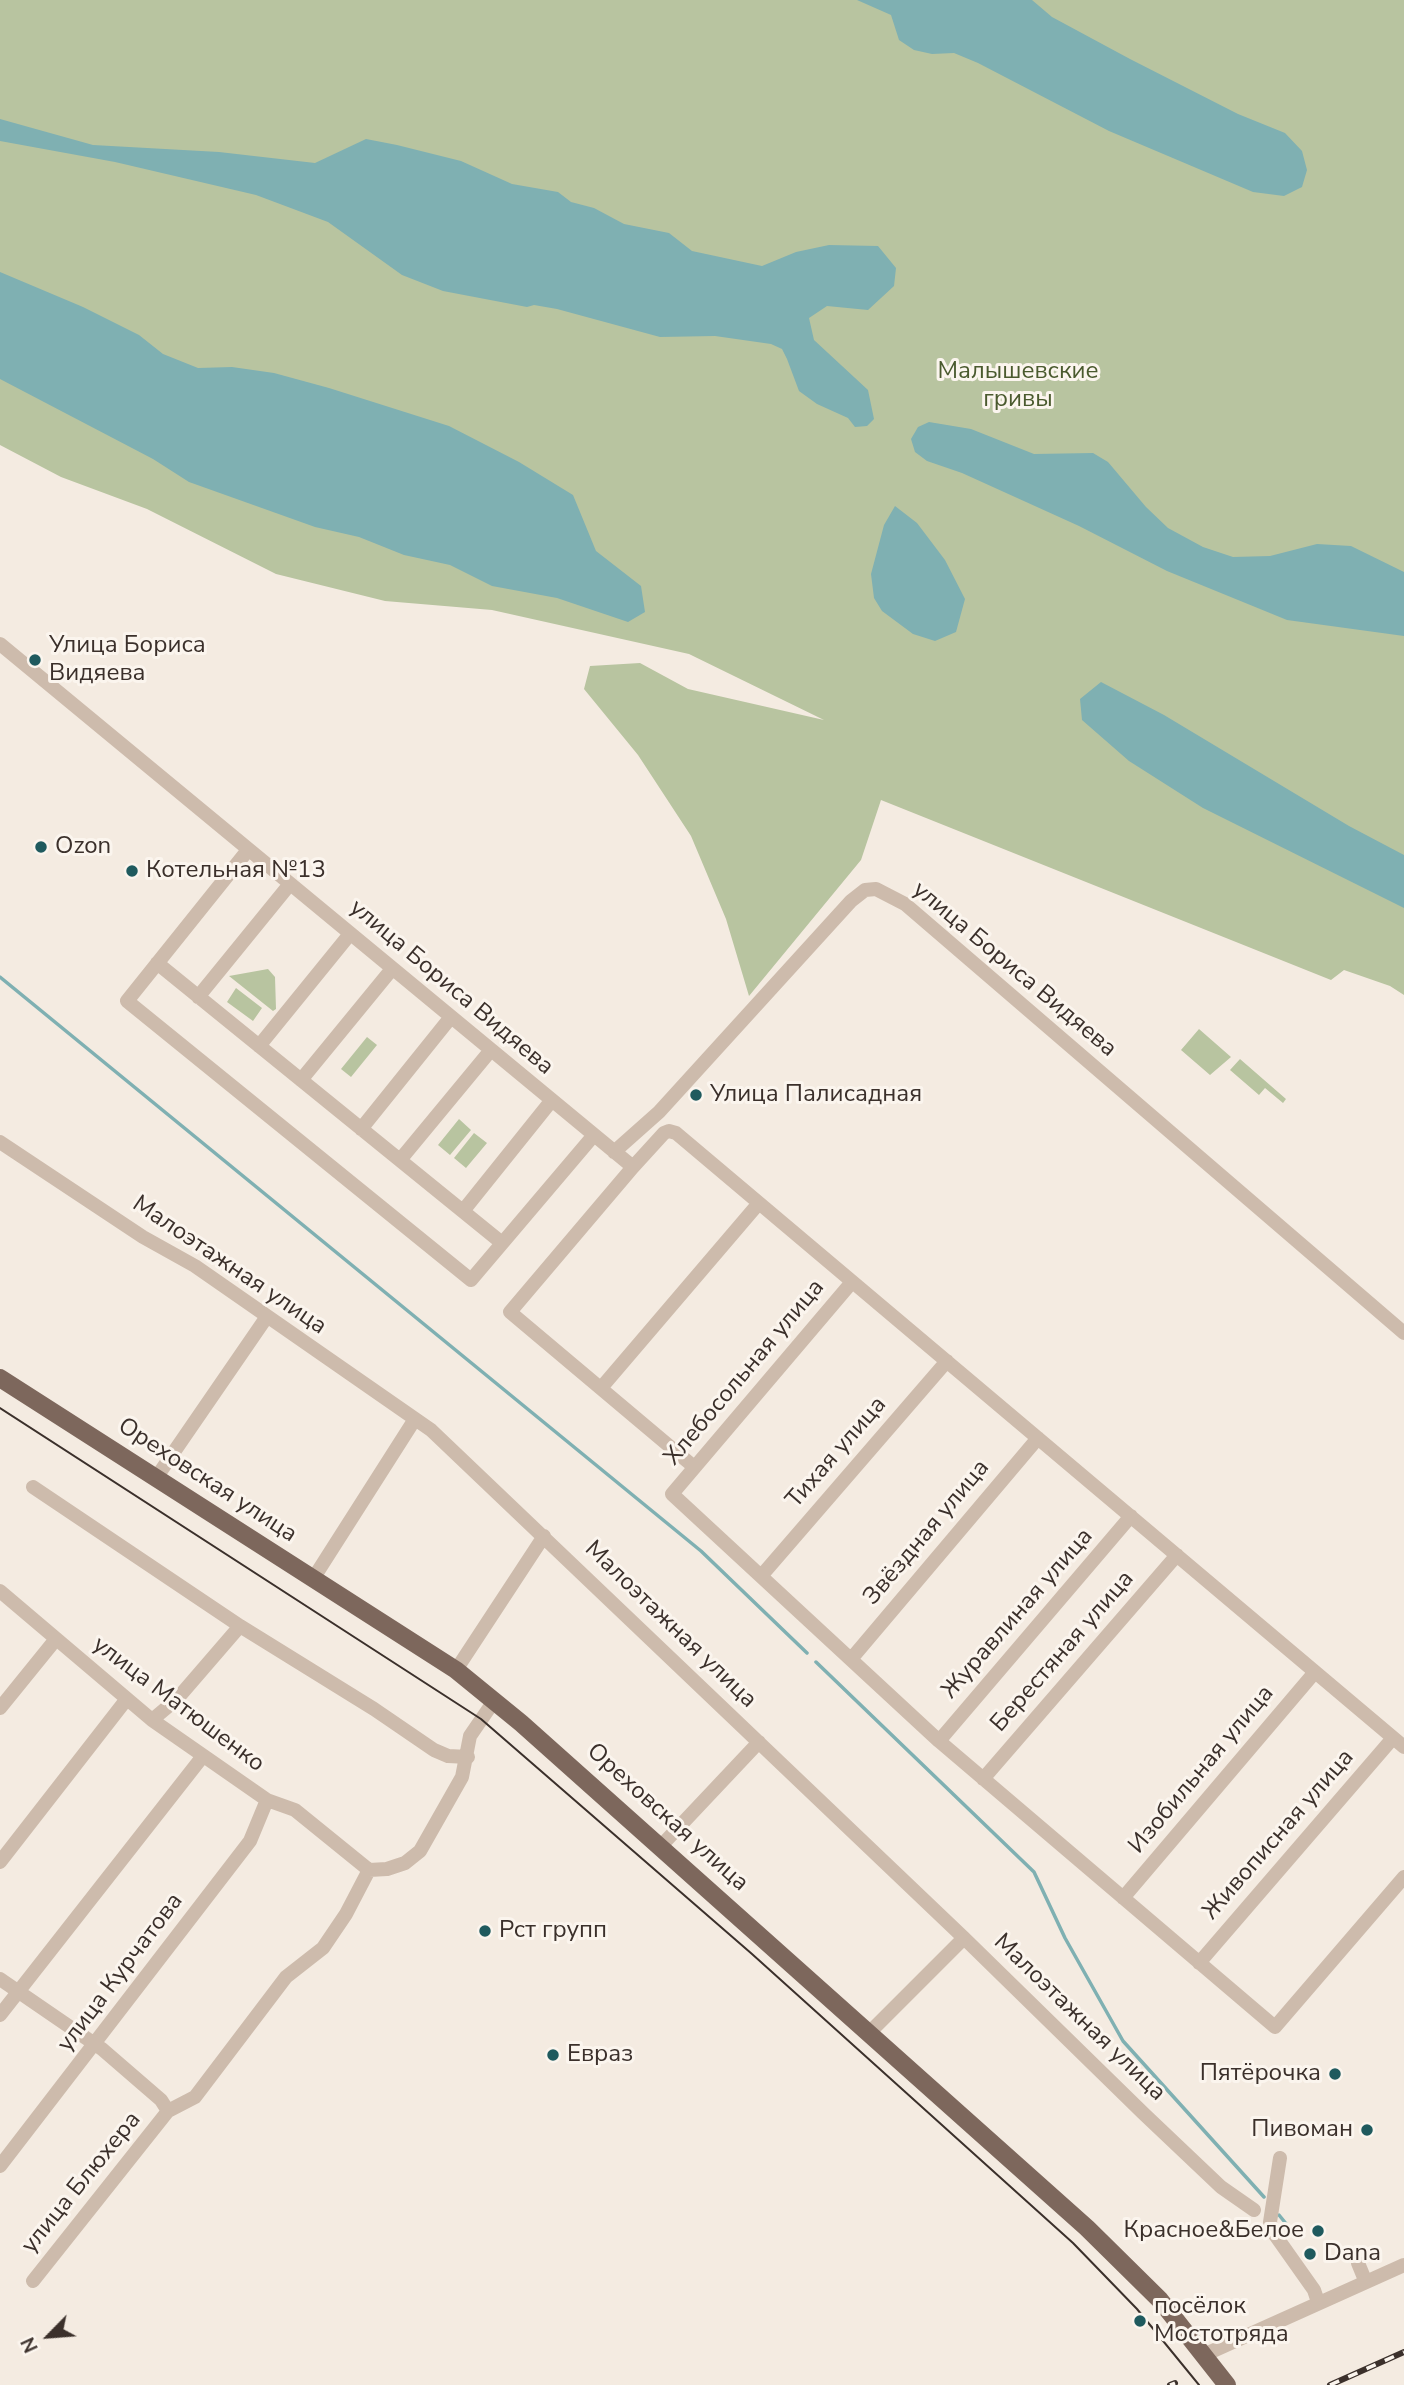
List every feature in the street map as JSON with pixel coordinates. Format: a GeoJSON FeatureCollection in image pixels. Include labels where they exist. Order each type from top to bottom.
{"type":"FeatureCollection","features":[{"type":"Feature","properties":{"kind":"main road","name":"Ореховская улица"},"geometry":{"type":"LineString","coordinates":[[0,1378],[456,1670],[494,1701],[870,2032],[1121,2261],[1160,2300],[1206,2354],[1227,2385]]}},
{"type":"Feature","properties":{"kind":"street","name":"улица Бориса Видяева"},"geometry":{"type":"LineString","coordinates":[[0,645],[633,1167]]}},
{"type":"Feature","properties":{"kind":"street"},"geometry":{"type":"LineString","coordinates":[[248,850],[127,1001],[471,1280],[594,1135]]}},
{"type":"Feature","properties":{"kind":"street"},"geometry":{"type":"LineString","coordinates":[[198,997],[290,884]]}},
{"type":"Feature","properties":{"kind":"street","name":"улица Бориса Видяева"},"geometry":{"type":"LineString","coordinates":[[614,1152],[659,1112],[851,901],[865,890],[876,889],[905,904],[1404,1334]]}},
{"type":"Feature","properties":{"kind":"street"},"geometry":{"type":"LineString","coordinates":[[259,1046],[350,934]]}},
{"type":"Feature","properties":{"kind":"street"},"geometry":{"type":"LineString","coordinates":[[157,964],[502,1243]]}},
{"type":"Feature","properties":{"kind":"street"},"geometry":{"type":"LineString","coordinates":[[301,1080],[392,969]]}},
{"type":"Feature","properties":{"kind":"street"},"geometry":{"type":"LineString","coordinates":[[362,1129],[452,1017]]}},
{"type":"Feature","properties":{"kind":"street"},"geometry":{"type":"LineString","coordinates":[[400,1160],[492,1050]]}},
{"type":"Feature","properties":{"kind":"street"},"geometry":{"type":"LineString","coordinates":[[463,1211],[552,1100]]}},
{"type":"Feature","properties":{"kind":"street"},"geometry":{"type":"LineString","coordinates":[[693,1466],[510,1312],[633,1167],[664,1133],[669,1131],[676,1133],[1398,1742]]}},
{"type":"Feature","properties":{"kind":"street","name":"Малоэтажная улица"},"geometry":{"type":"LineString","coordinates":[[0,1142],[144,1237],[195,1266],[266,1318],[415,1419],[544,1536],[1221,2187],[1254,2210]]}},
{"type":"Feature","properties":{"kind":"street"},"geometry":{"type":"LineString","coordinates":[[601,1388],[759,1203]]}},
{"type":"Feature","properties":{"kind":"street","name":"Хлебосольная улица"},"geometry":{"type":"LineString","coordinates":[[762,1575],[672,1494],[693,1466],[852,1282]]}},
{"type":"Feature","properties":{"kind":"street"},"geometry":{"type":"LineString","coordinates":[[156,1478],[266,1318]]}},
{"type":"Feature","properties":{"kind":"street","name":"Тихая улица"},"geometry":{"type":"LineString","coordinates":[[762,1575],[947,1361]]}},
{"type":"Feature","properties":{"kind":"street"},"geometry":{"type":"LineString","coordinates":[[313,1578],[415,1419]]}},
{"type":"Feature","properties":{"kind":"street","name":"Звёздная улица"},"geometry":{"type":"LineString","coordinates":[[852,1658],[1038,1438]]}},
{"type":"Feature","properties":{"kind":"street"},"geometry":{"type":"LineString","coordinates":[[33,1487],[240,1626],[374,1709],[434,1750],[448,1756],[468,1757]]}},
{"type":"Feature","properties":{"kind":"street","name":"Журавлиная улица"},"geometry":{"type":"LineString","coordinates":[[939,1741],[1132,1516]]}},
{"type":"Feature","properties":{"kind":"street"},"geometry":{"type":"LineString","coordinates":[[456,1670],[544,1536]]}},
{"type":"Feature","properties":{"kind":"street","name":"Берестяная улица"},"geometry":{"type":"LineString","coordinates":[[983,1779],[1177,1555]]}},
{"type":"Feature","properties":{"kind":"street"},"geometry":{"type":"LineString","coordinates":[[762,1575],[939,1741],[1275,2027],[1404,1877]]}},
{"type":"Feature","properties":{"kind":"street","name":"улица Матюшенко"},"geometry":{"type":"LineString","coordinates":[[0,1591],[152,1720],[267,1800],[295,1810],[369,1870]]}},
{"type":"Feature","properties":{"kind":"street"},"geometry":{"type":"LineString","coordinates":[[152,1720],[177,1699],[240,1626]]}},
{"type":"Feature","properties":{"kind":"street"},"geometry":{"type":"LineString","coordinates":[[0,1708],[56,1639]]}},
{"type":"Feature","properties":{"kind":"street","name":"Изобильная улица"},"geometry":{"type":"LineString","coordinates":[[1124,1898],[1315,1672]]}},
{"type":"Feature","properties":{"kind":"street"},"geometry":{"type":"LineString","coordinates":[[0,1862],[127,1700]]}},
{"type":"Feature","properties":{"kind":"street"},"geometry":{"type":"LineString","coordinates":[[369,1870],[387,1869],[405,1863],[420,1851],[462,1777],[470,1736],[494,1701]]}},
{"type":"Feature","properties":{"kind":"street"},"geometry":{"type":"LineString","coordinates":[[661,1846],[759,1742]]}},
{"type":"Feature","properties":{"kind":"street","name":"Живописная улица"},"geometry":{"type":"LineString","coordinates":[[1199,1963],[1398,1742]]}},
{"type":"Feature","properties":{"kind":"street"},"geometry":{"type":"LineString","coordinates":[[0,2015],[203,1756]]}},
{"type":"Feature","properties":{"kind":"street","name":"улица Курчатова"},"geometry":{"type":"LineString","coordinates":[[0,2166],[250,1841],[267,1800]]}},
{"type":"Feature","properties":{"kind":"street","name":"улица Блюхера"},"geometry":{"type":"LineString","coordinates":[[33,2281],[168,2111],[195,2097],[286,1977],[323,1948],[346,1914],[369,1870]]}},
{"type":"Feature","properties":{"kind":"street"},"geometry":{"type":"LineString","coordinates":[[870,2032],[964,1938]]}},
{"type":"Feature","properties":{"kind":"street"},"geometry":{"type":"LineString","coordinates":[[0,1979],[95,2045],[161,2100],[168,2111]]}},
{"type":"Feature","properties":{"kind":"street"},"geometry":{"type":"LineString","coordinates":[[1280,2158],[1270,2222],[1280,2242],[1314,2290],[1318,2302]]}},
{"type":"Feature","properties":{"kind":"street"},"geometry":{"type":"LineString","coordinates":[[1357,2263],[1365,2280]]}},
{"type":"Feature","properties":{"kind":"street"},"geometry":{"type":"LineString","coordinates":[[1206,2354],[1365,2280],[1404,2265]]}},
{"type":"Feature","properties":{"kind":"green space","name":"Малышевские гривы"},"geometry":{"type":"Polygon","coordinates":[[[0,0],[1404,0],[1404,995],[1390,986],[1344,970],[1331,980],[881,800],[861,860],[749,996],[726,919],[691,836],[638,755],[584,689],[590,666],[640,663],[688,689],[824,720],[689,654],[492,610],[385,601],[276,574],[147,509],[61,477],[0,445],[0,0]]]}},
{"type":"Feature","properties":{"kind":"green space"},"geometry":{"type":"Polygon","coordinates":[[[268,969],[275,977],[276,1009],[273,1011],[229,976],[268,969]]]}},
{"type":"Feature","properties":{"kind":"green space"},"geometry":{"type":"Polygon","coordinates":[[[236,988],[262,1008],[253,1021],[227,1002],[236,988]]]}},
{"type":"Feature","properties":{"kind":"green space"},"geometry":{"type":"Polygon","coordinates":[[[1199,1029],[1231,1057],[1210,1075],[1181,1050],[1199,1029]]]}},
{"type":"Feature","properties":{"kind":"green space"},"geometry":{"type":"Polygon","coordinates":[[[367,1037],[377,1045],[351,1077],[341,1069],[367,1037]]]}},
{"type":"Feature","properties":{"kind":"green space"},"geometry":{"type":"Polygon","coordinates":[[[1240,1059],[1286,1099],[1283,1103],[1265,1088],[1259,1095],[1230,1070],[1240,1059]]]}},
{"type":"Feature","properties":{"kind":"green space"},"geometry":{"type":"Polygon","coordinates":[[[459,1119],[471,1130],[450,1155],[438,1145],[459,1119]]]}},
{"type":"Feature","properties":{"kind":"green space"},"geometry":{"type":"Polygon","coordinates":[[[474,1133],[487,1143],[466,1168],[454,1158],[474,1133]]]}},
{"type":"Feature","properties":{"kind":"water"},"geometry":{"type":"Polygon","coordinates":[[[857,0],[1032,0],[1052,17],[1130,59],[1238,114],[1285,133],[1302,151],[1307,170],[1302,187],[1284,196],[1253,192],[1109,131],[978,63],[954,53],[932,54],[914,50],[899,40],[891,15],[857,0]]]}},
{"type":"Feature","properties":{"kind":"water"},"geometry":{"type":"Polygon","coordinates":[[[0,119],[93,145],[219,152],[315,163],[366,139],[461,161],[512,184],[558,192],[571,202],[594,208],[624,224],[669,233],[692,251],[762,266],[796,252],[829,245],[878,246],[896,268],[894,286],[868,310],[827,306],[809,318],[814,340],[868,390],[874,419],[867,426],[855,427],[848,418],[817,404],[799,391],[782,349],[771,344],[715,336],[660,337],[557,309],[534,305],[527,307],[443,291],[402,275],[328,222],[256,195],[115,162],[0,141],[0,119]]]}},
{"type":"Feature","properties":{"kind":"water"},"geometry":{"type":"Polygon","coordinates":[[[0,272],[83,307],[139,335],[163,354],[198,368],[232,367],[274,373],[329,388],[449,426],[519,462],[573,495],[596,551],[641,586],[645,612],[628,622],[557,598],[492,586],[450,565],[404,555],[359,537],[315,527],[189,482],[153,459],[0,379],[0,272]]]}},
{"type":"Feature","properties":{"kind":"water"},"geometry":{"type":"Polygon","coordinates":[[[929,422],[971,429],[1034,454],[1093,453],[1108,462],[1146,507],[1168,528],[1203,547],[1233,557],[1270,556],[1317,544],[1351,546],[1404,572],[1404,636],[1287,620],[1167,571],[1079,526],[962,473],[927,461],[915,452],[911,439],[918,427],[929,422]]]}},
{"type":"Feature","properties":{"kind":"water"},"geometry":{"type":"Polygon","coordinates":[[[895,506],[917,523],[945,560],[965,599],[956,632],[935,641],[913,634],[882,611],[874,598],[871,574],[884,525],[895,506]]]}},
{"type":"Feature","properties":{"kind":"water"},"geometry":{"type":"Polygon","coordinates":[[[1101,682],[1164,715],[1349,826],[1404,855],[1404,908],[1203,808],[1129,761],[1082,720],[1080,699],[1101,682]]]}},
{"type":"Feature","properties":{"kind":"waterway"},"geometry":{"type":"LineString","coordinates":[[0,977],[701,1551],[807,1653]]}},
{"type":"Feature","properties":{"kind":"waterway"},"geometry":{"type":"LineString","coordinates":[[816,1662],[1034,1872],[1065,1938],[1123,2041],[1264,2197]]}},
{"type":"Feature","properties":{"kind":"waterway"},"geometry":{"type":"LineString","coordinates":[[1279,2215],[1292,2231]]}},
{"type":"Feature","properties":{"kind":"tram line"},"geometry":{"type":"LineString","coordinates":[[0,1408],[481,1719],[752,1954],[1073,2243],[1137,2309],[1199,2385]]}},
{"type":"Feature","properties":{"kind":"railway"},"geometry":{"type":"LineString","coordinates":[[1330,2385],[1404,2352]]}},
{"type":"Feature","properties":{"kind":"railway"},"geometry":{"type":"LineString","coordinates":[[1170,2385],[1175,2383]]}},
{"type":"Feature","properties":{"kind":"place","name":"Улица Бориса Видяева"},"geometry":{"type":"Point","coordinates":[35,660]}},
{"type":"Feature","properties":{"kind":"place","name":"Ozon"},"geometry":{"type":"Point","coordinates":[41,847]}},
{"type":"Feature","properties":{"kind":"place","name":"Котельная №13"},"geometry":{"type":"Point","coordinates":[132,871]}},
{"type":"Feature","properties":{"kind":"place","name":"Улица Палисадная"},"geometry":{"type":"Point","coordinates":[696,1095]}},
{"type":"Feature","properties":{"kind":"place","name":"Рст групп"},"geometry":{"type":"Point","coordinates":[485,1931]}},
{"type":"Feature","properties":{"kind":"place","name":"Евраз"},"geometry":{"type":"Point","coordinates":[553,2055]}},
{"type":"Feature","properties":{"kind":"place","name":"Пятёрочка"},"geometry":{"type":"Point","coordinates":[1335,2074]}},
{"type":"Feature","properties":{"kind":"place","name":"Пивоман"},"geometry":{"type":"Point","coordinates":[1367,2130]}},
{"type":"Feature","properties":{"kind":"place","name":"Красное&Белое"},"geometry":{"type":"Point","coordinates":[1318,2231]}},
{"type":"Feature","properties":{"kind":"place","name":"Dana"},"geometry":{"type":"Point","coordinates":[1310,2254]}},
{"type":"Feature","properties":{"kind":"place","name":"посёлок Мостотряда"},"geometry":{"type":"Point","coordinates":[1140,2321]}}]}
